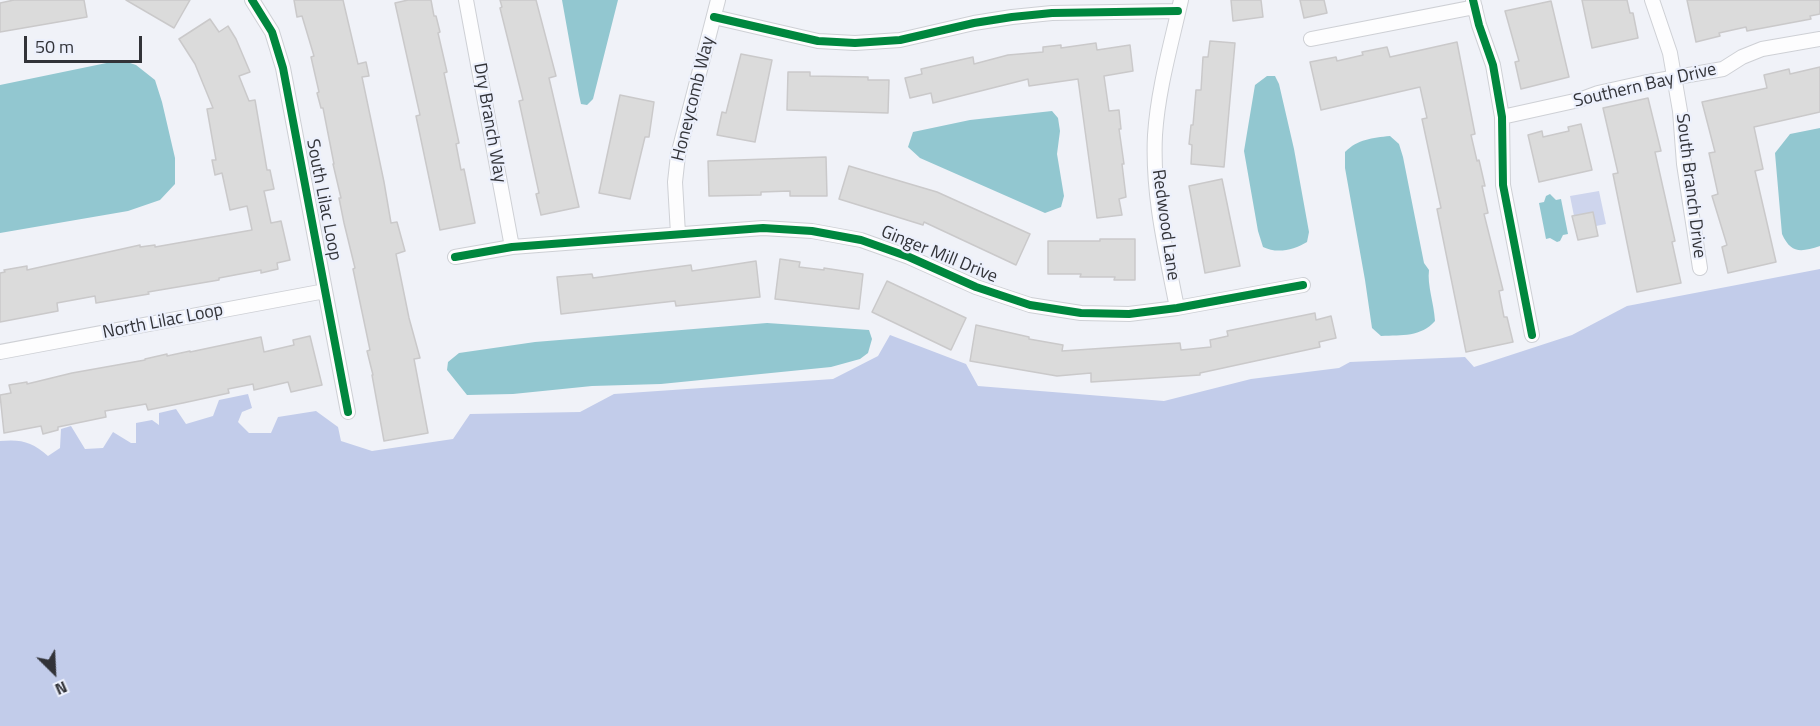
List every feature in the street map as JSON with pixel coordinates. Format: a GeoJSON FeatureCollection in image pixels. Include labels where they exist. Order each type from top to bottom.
{"type":"FeatureCollection","features":[{"type":"Feature","properties":{"kind":"street","name":"South Lilac Loop"},"geometry":{"type":"LineString","coordinates":[[252,0],[272,32],[280,54],[348,412]]}},
{"type":"Feature","properties":{"kind":"street","name":"Dry Branch Way"},"geometry":{"type":"LineString","coordinates":[[466,0],[512,247]]}},
{"type":"Feature","properties":{"kind":"street","name":"Honeycomb Way"},"geometry":{"type":"LineString","coordinates":[[678,234],[675,182],[678,155],[718,0]]}},
{"type":"Feature","properties":{"kind":"street","name":"South Branch Drive"},"geometry":{"type":"LineString","coordinates":[[1652,0],[1670,53],[1680,111],[1684,164],[1700,268]]}},
{"type":"Feature","properties":{"kind":"street"},"geometry":{"type":"LineString","coordinates":[[1311,39],[1474,4],[1493,65],[1502,117],[1503,185],[1532,335]]}},
{"type":"Feature","properties":{"kind":"street"},"geometry":{"type":"LineString","coordinates":[[714,17],[818,41],[855,43],[900,40],[974,23],[1022,16],[1179,5]]}},
{"type":"Feature","properties":{"kind":"street","name":"Redwood Lane"},"geometry":{"type":"LineString","coordinates":[[1177,308],[1160,219],[1155,136],[1162,83],[1179,5]]}},
{"type":"Feature","properties":{"kind":"street","name":"Southern Bay Drive"},"geometry":{"type":"LineString","coordinates":[[1502,117],[1674,76],[1723,69],[1742,57],[1762,49],[1820,39]]}},
{"type":"Feature","properties":{"kind":"street","name":"Ginger Mill Drive"},"geometry":{"type":"LineString","coordinates":[[454,257],[512,247],[763,228],[812,231],[861,240],[909,257],[976,287],[1030,305],[1081,313],[1129,314],[1177,308],[1303,285]]}},
{"type":"Feature","properties":{"kind":"street","name":"North Lilac Loop"},"geometry":{"type":"LineString","coordinates":[[0,352],[325,291]]}},
{"type":"Feature","properties":{"kind":"shaded area"},"geometry":{"type":"Polygon","coordinates":[[[562,0],[618,0],[593,99],[587,105],[581,104],[562,0]]]}},
{"type":"Feature","properties":{"kind":"shaded area"},"geometry":{"type":"Polygon","coordinates":[[[121,60],[136,65],[155,80],[175,158],[175,184],[160,200],[128,211],[0,233],[0,85],[121,60]]]}},
{"type":"Feature","properties":{"kind":"shaded area"},"geometry":{"type":"Polygon","coordinates":[[[1267,76],[1275,76],[1279,84],[1309,232],[1307,242],[1285,250],[1263,247],[1244,151],[1255,85],[1267,76]]]}},
{"type":"Feature","properties":{"kind":"shaded area"},"geometry":{"type":"Polygon","coordinates":[[[1052,111],[1058,118],[1060,131],[1057,154],[1064,196],[1061,207],[1045,213],[920,158],[908,147],[913,132],[970,120],[1052,111]]]}},
{"type":"Feature","properties":{"kind":"shaded area"},"geometry":{"type":"Polygon","coordinates":[[[1820,128],[1820,246],[1797,250],[1785,241],[1782,234],[1775,153],[1790,134],[1820,128]]]}},
{"type":"Feature","properties":{"kind":"shaded area"},"geometry":{"type":"Polygon","coordinates":[[[1390,136],[1399,144],[1403,157],[1424,263],[1429,270],[1435,321],[1417,333],[1381,336],[1372,328],[1345,168],[1345,152],[1360,142],[1390,136]]]}},
{"type":"Feature","properties":{"kind":"shaded area"},"geometry":{"type":"Polygon","coordinates":[[[1599,191],[1606,224],[1596,226],[1593,212],[1574,216],[1570,196],[1599,191]]]}},
{"type":"Feature","properties":{"kind":"shaded area"},"geometry":{"type":"Polygon","coordinates":[[[1550,194],[1556,200],[1561,199],[1568,234],[1563,235],[1557,242],[1550,238],[1546,239],[1539,203],[1544,202],[1546,196],[1550,194]]]}},
{"type":"Feature","properties":{"kind":"shaded area"},"geometry":{"type":"Polygon","coordinates":[[[1820,269],[1820,726],[0,726],[0,441],[26,442],[48,456],[60,448],[61,429],[71,426],[85,449],[103,448],[113,432],[131,443],[136,443],[136,423],[152,420],[159,425],[159,413],[176,409],[186,424],[213,416],[219,400],[248,394],[252,408],[242,412],[238,422],[249,433],[271,433],[278,417],[316,411],[338,427],[341,441],[372,451],[453,439],[470,414],[580,412],[614,394],[833,379],[878,356],[890,335],[966,364],[978,386],[1164,401],[1251,379],[1339,368],[1350,362],[1465,357],[1474,367],[1572,335],[1627,306],[1820,269]]]}},
{"type":"Feature","properties":{"kind":"shaded area"},"geometry":{"type":"Polygon","coordinates":[[[767,323],[869,330],[872,339],[868,353],[860,359],[831,367],[661,384],[592,386],[513,394],[467,395],[447,370],[448,362],[459,353],[535,342],[767,323]]]}},
{"type":"Feature","properties":{"kind":"building"},"geometry":{"type":"Polygon","coordinates":[[[14,0],[84,0],[87,17],[0,32],[0,3],[14,0]]]}},
{"type":"Feature","properties":{"kind":"building"},"geometry":{"type":"Polygon","coordinates":[[[126,0],[190,0],[174,28],[126,0]]]}},
{"type":"Feature","properties":{"kind":"building"},"geometry":{"type":"Polygon","coordinates":[[[294,0],[343,0],[358,64],[366,62],[369,76],[362,77],[391,223],[397,222],[405,251],[396,254],[420,358],[414,359],[428,433],[384,441],[367,351],[370,350],[353,269],[355,268],[339,198],[341,198],[323,108],[321,108],[317,93],[319,92],[311,57],[314,56],[302,16],[297,17],[294,0]]]}},
{"type":"Feature","properties":{"kind":"building"},"geometry":{"type":"Polygon","coordinates":[[[408,0],[431,0],[434,16],[436,16],[447,72],[444,73],[459,143],[456,144],[461,170],[464,169],[475,223],[440,230],[416,116],[420,115],[395,3],[408,0]]]}},
{"type":"Feature","properties":{"kind":"building"},"geometry":{"type":"Polygon","coordinates":[[[500,0],[536,0],[556,76],[549,78],[579,207],[541,215],[536,194],[539,193],[519,101],[523,100],[500,0]]]}},
{"type":"Feature","properties":{"kind":"building"},"geometry":{"type":"Polygon","coordinates":[[[1231,0],[1261,0],[1263,17],[1233,21],[1231,0]]]}},
{"type":"Feature","properties":{"kind":"building"},"geometry":{"type":"Polygon","coordinates":[[[1300,0],[1324,0],[1327,13],[1304,18],[1300,0]]]}},
{"type":"Feature","properties":{"kind":"building"},"geometry":{"type":"Polygon","coordinates":[[[1582,0],[1627,0],[1630,13],[1633,13],[1638,38],[1592,48],[1582,0]]]}},
{"type":"Feature","properties":{"kind":"building"},"geometry":{"type":"Polygon","coordinates":[[[1687,0],[1820,0],[1820,14],[1810,16],[1811,19],[1747,31],[1746,27],[1719,33],[1720,36],[1696,42],[1687,0]]]}},
{"type":"Feature","properties":{"kind":"building"},"geometry":{"type":"Polygon","coordinates":[[[1551,1],[1569,77],[1521,89],[1515,62],[1519,61],[1505,11],[1551,1]]]}},
{"type":"Feature","properties":{"kind":"building"},"geometry":{"type":"Polygon","coordinates":[[[210,19],[219,32],[228,26],[250,72],[239,76],[249,101],[255,100],[267,170],[270,170],[274,189],[264,191],[271,223],[281,221],[290,260],[277,263],[278,269],[219,278],[219,280],[148,292],[149,294],[96,303],[95,296],[57,303],[58,311],[0,322],[0,273],[5,272],[4,270],[27,266],[27,270],[140,245],[140,247],[155,245],[155,247],[252,230],[247,206],[230,210],[222,173],[215,175],[212,160],[216,160],[207,109],[213,108],[195,64],[179,39],[210,19]]]}},
{"type":"Feature","properties":{"kind":"building"},"geometry":{"type":"Polygon","coordinates":[[[1210,41],[1235,43],[1224,167],[1191,164],[1192,145],[1189,144],[1196,90],[1201,90],[1203,57],[1208,57],[1210,41]]]}},
{"type":"Feature","properties":{"kind":"building"},"geometry":{"type":"Polygon","coordinates":[[[1457,42],[1475,134],[1471,135],[1485,186],[1482,186],[1488,213],[1484,214],[1503,290],[1499,291],[1504,317],[1507,317],[1513,342],[1466,352],[1437,209],[1441,208],[1422,119],[1427,118],[1420,87],[1321,110],[1310,62],[1336,57],[1337,61],[1363,55],[1362,52],[1387,47],[1390,57],[1457,42]]]}},
{"type":"Feature","properties":{"kind":"building"},"geometry":{"type":"Polygon","coordinates":[[[1096,43],[1097,50],[1130,45],[1133,71],[1104,76],[1109,111],[1119,110],[1126,197],[1119,199],[1122,215],[1097,218],[1078,79],[1029,86],[1028,79],[933,103],[931,93],[910,98],[905,78],[922,74],[921,69],[973,57],[974,64],[1008,55],[1043,52],[1043,47],[1061,45],[1061,48],[1096,43]]]}},
{"type":"Feature","properties":{"kind":"building"},"geometry":{"type":"Polygon","coordinates":[[[741,54],[772,60],[755,142],[717,135],[722,112],[726,113],[741,54]]]}},
{"type":"Feature","properties":{"kind":"building"},"geometry":{"type":"Polygon","coordinates":[[[1820,67],[1820,112],[1754,127],[1763,169],[1755,171],[1776,262],[1728,273],[1722,247],[1727,245],[1712,196],[1718,194],[1709,153],[1715,152],[1702,102],[1767,88],[1764,75],[1789,69],[1790,74],[1820,67]]]}},
{"type":"Feature","properties":{"kind":"building"},"geometry":{"type":"Polygon","coordinates":[[[788,72],[810,72],[810,76],[868,77],[868,80],[889,80],[888,113],[787,110],[788,72]]]}},
{"type":"Feature","properties":{"kind":"building"},"geometry":{"type":"Polygon","coordinates":[[[620,95],[654,102],[649,137],[645,137],[630,199],[599,193],[620,95]]]}},
{"type":"Feature","properties":{"kind":"building"},"geometry":{"type":"Polygon","coordinates":[[[1648,98],[1661,151],[1655,152],[1675,241],[1672,242],[1681,283],[1637,292],[1613,174],[1618,173],[1603,108],[1648,98]]]}},
{"type":"Feature","properties":{"kind":"building"},"geometry":{"type":"Polygon","coordinates":[[[1581,124],[1592,170],[1539,182],[1528,135],[1542,131],[1543,137],[1569,131],[1568,127],[1581,124]]]}},
{"type":"Feature","properties":{"kind":"building"},"geometry":{"type":"Polygon","coordinates":[[[826,157],[827,196],[790,196],[790,191],[761,192],[761,195],[709,196],[708,161],[826,157]]]}},
{"type":"Feature","properties":{"kind":"building"},"geometry":{"type":"Polygon","coordinates":[[[849,166],[937,192],[1030,234],[1016,265],[924,222],[923,225],[839,199],[849,166]]]}},
{"type":"Feature","properties":{"kind":"building"},"geometry":{"type":"Polygon","coordinates":[[[1222,179],[1240,266],[1205,273],[1189,186],[1222,179]]]}},
{"type":"Feature","properties":{"kind":"building"},"geometry":{"type":"Polygon","coordinates":[[[1593,212],[1598,236],[1578,240],[1572,216],[1593,212]]]}},
{"type":"Feature","properties":{"kind":"building"},"geometry":{"type":"Polygon","coordinates":[[[1100,239],[1135,239],[1135,280],[1114,280],[1115,277],[1080,277],[1081,274],[1048,274],[1048,241],[1100,241],[1100,239]]]}},
{"type":"Feature","properties":{"kind":"building"},"geometry":{"type":"Polygon","coordinates":[[[780,259],[800,262],[799,267],[863,274],[859,309],[775,299],[780,259]]]}},
{"type":"Feature","properties":{"kind":"building"},"geometry":{"type":"Polygon","coordinates":[[[756,261],[760,297],[676,306],[675,301],[561,314],[557,277],[592,274],[593,278],[691,265],[692,271],[756,261]]]}},
{"type":"Feature","properties":{"kind":"building"},"geometry":{"type":"Polygon","coordinates":[[[887,281],[966,318],[951,350],[872,312],[887,281]]]}},
{"type":"Feature","properties":{"kind":"building"},"geometry":{"type":"Polygon","coordinates":[[[1315,313],[1316,320],[1331,316],[1336,338],[1319,342],[1320,347],[1200,373],[1200,375],[1091,382],[1091,373],[1057,376],[970,361],[976,325],[1063,345],[1062,351],[1180,343],[1181,350],[1211,347],[1210,340],[1228,336],[1227,331],[1315,313]]]}},
{"type":"Feature","properties":{"kind":"building"},"geometry":{"type":"Polygon","coordinates":[[[310,336],[322,385],[291,392],[288,382],[254,390],[253,384],[228,389],[229,393],[148,410],[146,404],[105,411],[106,417],[58,427],[58,430],[43,434],[41,426],[4,433],[0,395],[11,393],[9,385],[27,382],[27,384],[72,373],[261,337],[264,352],[294,345],[293,340],[310,336]]]}},
{"type":"Feature","properties":{"kind":"cycle path"},"geometry":{"type":"LineString","coordinates":[[252,0],[272,32],[283,68],[348,412]]}},
{"type":"Feature","properties":{"kind":"cycle path"},"geometry":{"type":"LineString","coordinates":[[1473,0],[1493,65],[1502,117],[1503,185],[1532,335]]}},
{"type":"Feature","properties":{"kind":"cycle path"},"geometry":{"type":"LineString","coordinates":[[714,17],[818,41],[855,43],[900,40],[974,23],[1052,13],[1178,11]]}},
{"type":"Feature","properties":{"kind":"cycle path"},"geometry":{"type":"LineString","coordinates":[[455,257],[512,247],[763,228],[812,231],[861,240],[909,257],[976,287],[1030,305],[1081,313],[1129,314],[1177,308],[1303,285]]}}]}
